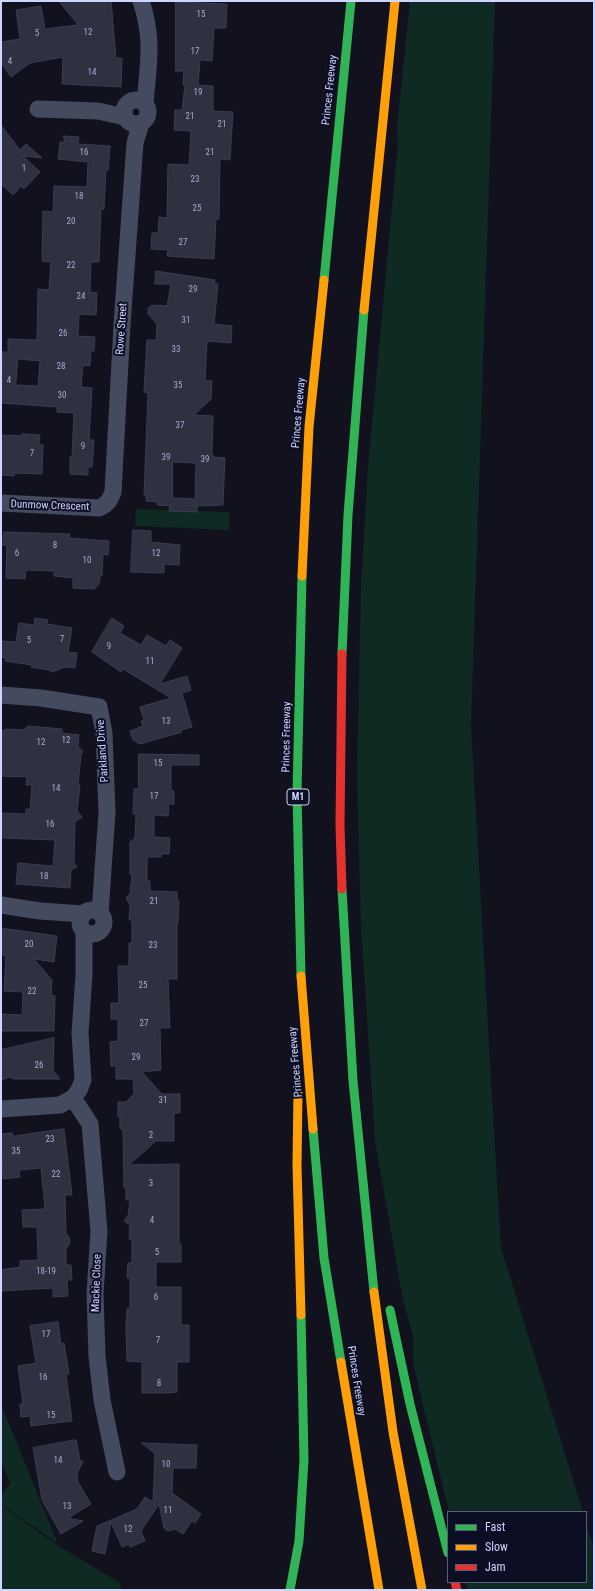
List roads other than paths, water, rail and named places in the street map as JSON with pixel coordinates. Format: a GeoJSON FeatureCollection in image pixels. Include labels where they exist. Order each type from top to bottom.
{"type":"FeatureCollection","features":[{"type":"Feature","properties":{"kind":"highway","name":"Princes Freeway"},"geometry":{"type":"LineString","coordinates":[[351,1],[309,427],[301,609],[298,785],[300,958],[324,1258],[366,1516],[380,1590]]}},
{"type":"Feature","properties":{"kind":"highway"},"geometry":{"type":"LineString","coordinates":[[395,1],[360,363],[348,511],[342,662],[340,824],[346,981],[357,1134],[372,1272],[393,1429],[422,1590]]}},
{"type":"Feature","properties":{"kind":"highway"},"geometry":{"type":"LineString","coordinates":[[298,1054],[300,958]]}},
{"type":"Feature","properties":{"kind":"highway"},"geometry":{"type":"LineString","coordinates":[[290,1590],[299,1541],[304,1460],[297,1165],[298,1086]]}},
{"type":"Feature","properties":{"kind":"highway"},"geometry":{"type":"LineString","coordinates":[[357,1134],[381,1264]]}},
{"type":"Feature","properties":{"kind":"highway"},"geometry":{"type":"LineString","coordinates":[[389,1303],[410,1404],[447,1549]]}},
{"type":"Feature","properties":{"kind":"street","name":"Rowe Street"},"geometry":{"type":"LineString","coordinates":[[99,508],[107,503],[113,492],[122,325],[135,143],[133,112],[147,70],[150,52],[148,29],[141,1]]}},
{"type":"Feature","properties":{"kind":"street"},"geometry":{"type":"LineString","coordinates":[[38,109],[133,112]]}},
{"type":"Feature","properties":{"kind":"street","name":"Dunmow Crescent"},"geometry":{"type":"LineString","coordinates":[[1,503],[99,508]]}},
{"type":"Feature","properties":{"kind":"street","name":"Parkland Drive"},"geometry":{"type":"LineString","coordinates":[[1,695],[41,698],[99,707],[104,733],[107,812],[102,870],[89,921],[80,1033],[82,1080],[79,1090],[73,1098]]}},
{"type":"Feature","properties":{"kind":"street"},"geometry":{"type":"LineString","coordinates":[[1,905],[89,921]]}},
{"type":"Feature","properties":{"kind":"street"},"geometry":{"type":"LineString","coordinates":[[1,1109],[60,1105],[73,1098]]}},
{"type":"Feature","properties":{"kind":"street","name":"Mackie Close"},"geometry":{"type":"LineString","coordinates":[[73,1098],[90,1124],[99,1231],[95,1294],[97,1356],[102,1400],[117,1472]]}}]}
